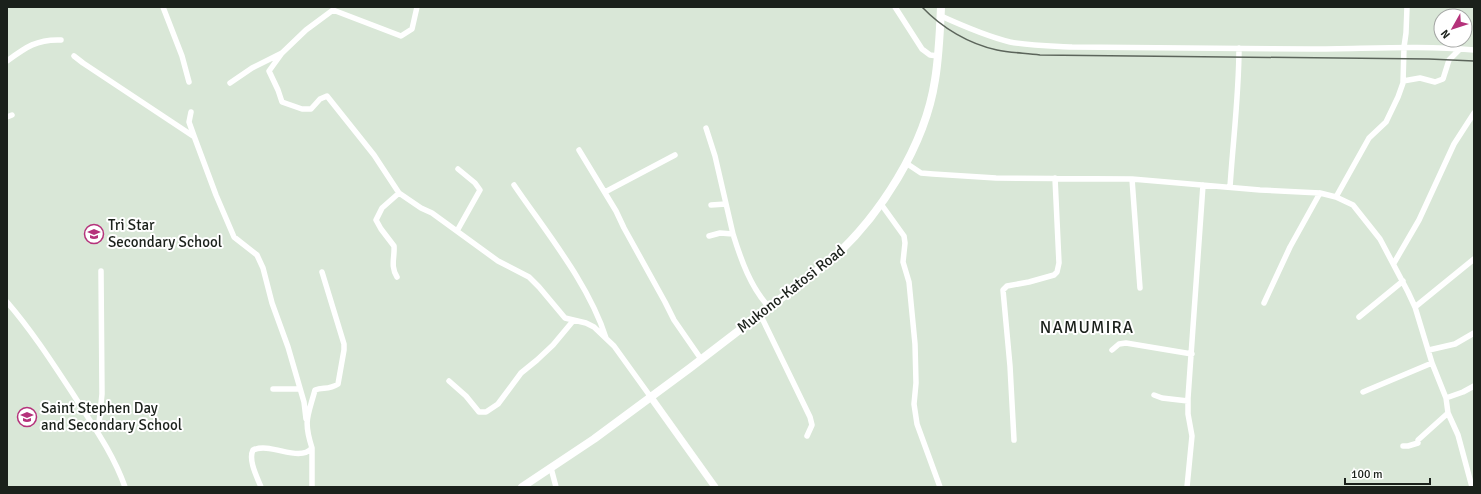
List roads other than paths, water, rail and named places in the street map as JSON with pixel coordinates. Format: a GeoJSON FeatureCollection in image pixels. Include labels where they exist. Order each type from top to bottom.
{"type":"FeatureCollection","features":[{"type":"Feature","properties":{"kind":"main road","name":"Mukono-Katosi Road"},"geometry":{"type":"LineString","coordinates":[[522,487],[594,438],[701,359],[831,260],[848,244],[881,204],[906,163],[925,121],[935,80],[941,11]]}},
{"type":"Feature","properties":{"kind":"street"},"geometry":{"type":"LineString","coordinates":[[163,7],[182,56],[189,82]]}},
{"type":"Feature","properties":{"kind":"street"},"geometry":{"type":"LineString","coordinates":[[417,7],[412,29],[401,36],[333,10],[306,30],[282,53],[268,71],[278,90],[282,102],[302,109],[311,109],[320,99],[327,96],[369,149],[399,193],[457,231],[498,261],[529,277],[540,287],[565,318],[586,323],[594,327],[614,346],[715,487]]}},
{"type":"Feature","properties":{"kind":"street"},"geometry":{"type":"LineString","coordinates":[[895,7],[922,49],[930,56],[938,56]]}},
{"type":"Feature","properties":{"kind":"street"},"geometry":{"type":"LineString","coordinates":[[1336,196],[1369,138],[1388,119],[1398,97],[1403,81],[1407,7]]}},
{"type":"Feature","properties":{"kind":"street"},"geometry":{"type":"LineString","coordinates":[[941,11],[983,34],[1011,42],[1040,46],[1311,49],[1404,47],[1474,50]]}},
{"type":"Feature","properties":{"kind":"street"},"geometry":{"type":"LineString","coordinates":[[7,61],[35,43],[44,40],[61,40]]}},
{"type":"Feature","properties":{"kind":"street"},"geometry":{"type":"LineString","coordinates":[[1230,187],[1234,119],[1239,83],[1239,48]]}},
{"type":"Feature","properties":{"kind":"street"},"geometry":{"type":"LineString","coordinates":[[1403,81],[1420,78],[1435,82],[1443,79],[1449,60],[1460,49]]}},
{"type":"Feature","properties":{"kind":"street"},"geometry":{"type":"LineString","coordinates":[[230,83],[252,68],[282,53]]}},
{"type":"Feature","properties":{"kind":"street"},"geometry":{"type":"LineString","coordinates":[[74,56],[194,136]]}},
{"type":"Feature","properties":{"kind":"street"},"geometry":{"type":"LineString","coordinates":[[191,112],[189,122],[216,195],[234,237],[257,255],[260,260],[272,303],[288,347],[304,402],[308,436],[312,448],[312,487]]}},
{"type":"Feature","properties":{"kind":"street"},"geometry":{"type":"LineString","coordinates":[[1394,263],[1419,220],[1454,144],[1474,113]]}},
{"type":"Feature","properties":{"kind":"street"},"geometry":{"type":"LineString","coordinates":[[706,128],[715,156],[733,234],[747,271],[762,299],[769,308]]}},
{"type":"Feature","properties":{"kind":"street"},"geometry":{"type":"LineString","coordinates":[[578,150],[605,192],[674,320],[701,359]]}},
{"type":"Feature","properties":{"kind":"street"},"geometry":{"type":"LineString","coordinates":[[605,192],[675,155]]}},
{"type":"Feature","properties":{"kind":"street"},"geometry":{"type":"LineString","coordinates":[[906,163],[921,173],[933,174],[996,178],[1132,180],[1320,193],[1336,196],[1353,205],[1380,239],[1394,263],[1415,307],[1432,363],[1446,398],[1448,413],[1458,435],[1472,487]]}},
{"type":"Feature","properties":{"kind":"street"},"geometry":{"type":"LineString","coordinates":[[457,231],[480,190],[475,183],[458,169]]}},
{"type":"Feature","properties":{"kind":"street"},"geometry":{"type":"LineString","coordinates":[[1014,440],[1010,366],[1003,290],[1007,286],[1054,275],[1057,272],[1059,263],[1055,178]]}},
{"type":"Feature","properties":{"kind":"street"},"geometry":{"type":"LineString","coordinates":[[1132,180],[1140,288]]}},
{"type":"Feature","properties":{"kind":"street"},"geometry":{"type":"LineString","coordinates":[[514,185],[560,252],[587,295],[601,322],[607,340]]}},
{"type":"Feature","properties":{"kind":"street"},"geometry":{"type":"LineString","coordinates":[[1187,487],[1192,436],[1188,414],[1188,401],[1192,354],[1195,281],[1203,185]]}},
{"type":"Feature","properties":{"kind":"street"},"geometry":{"type":"LineString","coordinates":[[397,277],[392,265],[394,246],[376,220],[382,208],[399,193]]}},
{"type":"Feature","properties":{"kind":"street"},"geometry":{"type":"LineString","coordinates":[[1264,303],[1290,247],[1320,193]]}},
{"type":"Feature","properties":{"kind":"street"},"geometry":{"type":"LineString","coordinates":[[711,205],[726,204]]}},
{"type":"Feature","properties":{"kind":"street"},"geometry":{"type":"LineString","coordinates":[[881,204],[904,236],[904,262],[909,282],[915,344],[916,383],[914,404],[917,424],[940,487]]}},
{"type":"Feature","properties":{"kind":"street"},"geometry":{"type":"LineString","coordinates":[[709,236],[720,233],[733,234]]}},
{"type":"Feature","properties":{"kind":"street"},"geometry":{"type":"LineString","coordinates":[[1415,307],[1474,259]]}},
{"type":"Feature","properties":{"kind":"street"},"geometry":{"type":"LineString","coordinates":[[98,433],[102,394],[101,271]]}},
{"type":"Feature","properties":{"kind":"street"},"geometry":{"type":"LineString","coordinates":[[306,419],[315,390],[329,389],[338,384],[344,350],[343,337],[322,272]]}},
{"type":"Feature","properties":{"kind":"street"},"geometry":{"type":"LineString","coordinates":[[1359,317],[1403,281]]}},
{"type":"Feature","properties":{"kind":"street"},"geometry":{"type":"LineString","coordinates":[[7,302],[25,323],[39,343],[98,433],[114,460],[125,487]]}},
{"type":"Feature","properties":{"kind":"street"},"geometry":{"type":"LineString","coordinates":[[760,314],[810,417],[812,425],[807,436]]}},
{"type":"Feature","properties":{"kind":"street"},"geometry":{"type":"LineString","coordinates":[[449,381],[466,396],[479,412],[482,413],[491,410],[498,404],[521,374],[553,345],[573,321]]}},
{"type":"Feature","properties":{"kind":"street"},"geometry":{"type":"LineString","coordinates":[[1429,350],[1455,344],[1474,333]]}},
{"type":"Feature","properties":{"kind":"street"},"geometry":{"type":"LineString","coordinates":[[1112,350],[1119,344],[1126,343],[1192,354]]}},
{"type":"Feature","properties":{"kind":"street"},"geometry":{"type":"LineString","coordinates":[[1363,392],[1432,363]]}},
{"type":"Feature","properties":{"kind":"street"},"geometry":{"type":"LineString","coordinates":[[1446,398],[1474,386]]}},
{"type":"Feature","properties":{"kind":"street"},"geometry":{"type":"LineString","coordinates":[[273,389],[299,389]]}},
{"type":"Feature","properties":{"kind":"street"},"geometry":{"type":"LineString","coordinates":[[1154,395],[1162,398],[1188,401]]}},
{"type":"Feature","properties":{"kind":"street"},"geometry":{"type":"LineString","coordinates":[[1403,446],[1418,443],[1418,440],[1448,413]]}},
{"type":"Feature","properties":{"kind":"street"},"geometry":{"type":"LineString","coordinates":[[261,487],[253,465],[251,455],[253,450],[262,447],[300,454],[309,452],[312,448]]}},
{"type":"Feature","properties":{"kind":"street"},"geometry":{"type":"LineString","coordinates":[[551,468],[556,487]]}},
{"type":"Feature","properties":{"kind":"railway"},"geometry":{"type":"LineString","coordinates":[[922,7],[938,22],[956,34],[976,44],[997,50],[1040,55],[1429,59],[1474,61]]}},
{"type":"Feature","properties":{"kind":"place","name":"Tri Star Secondary School"},"geometry":{"type":"Point","coordinates":[94,234]}},
{"type":"Feature","properties":{"kind":"place","name":"Saint Stephen Day and Secondary School"},"geometry":{"type":"Point","coordinates":[27,417]}},
{"type":"Feature","properties":{"kind":"district","name":"NAMUMIRA"},"geometry":{"type":"Point","coordinates":[1087,327]}}]}
